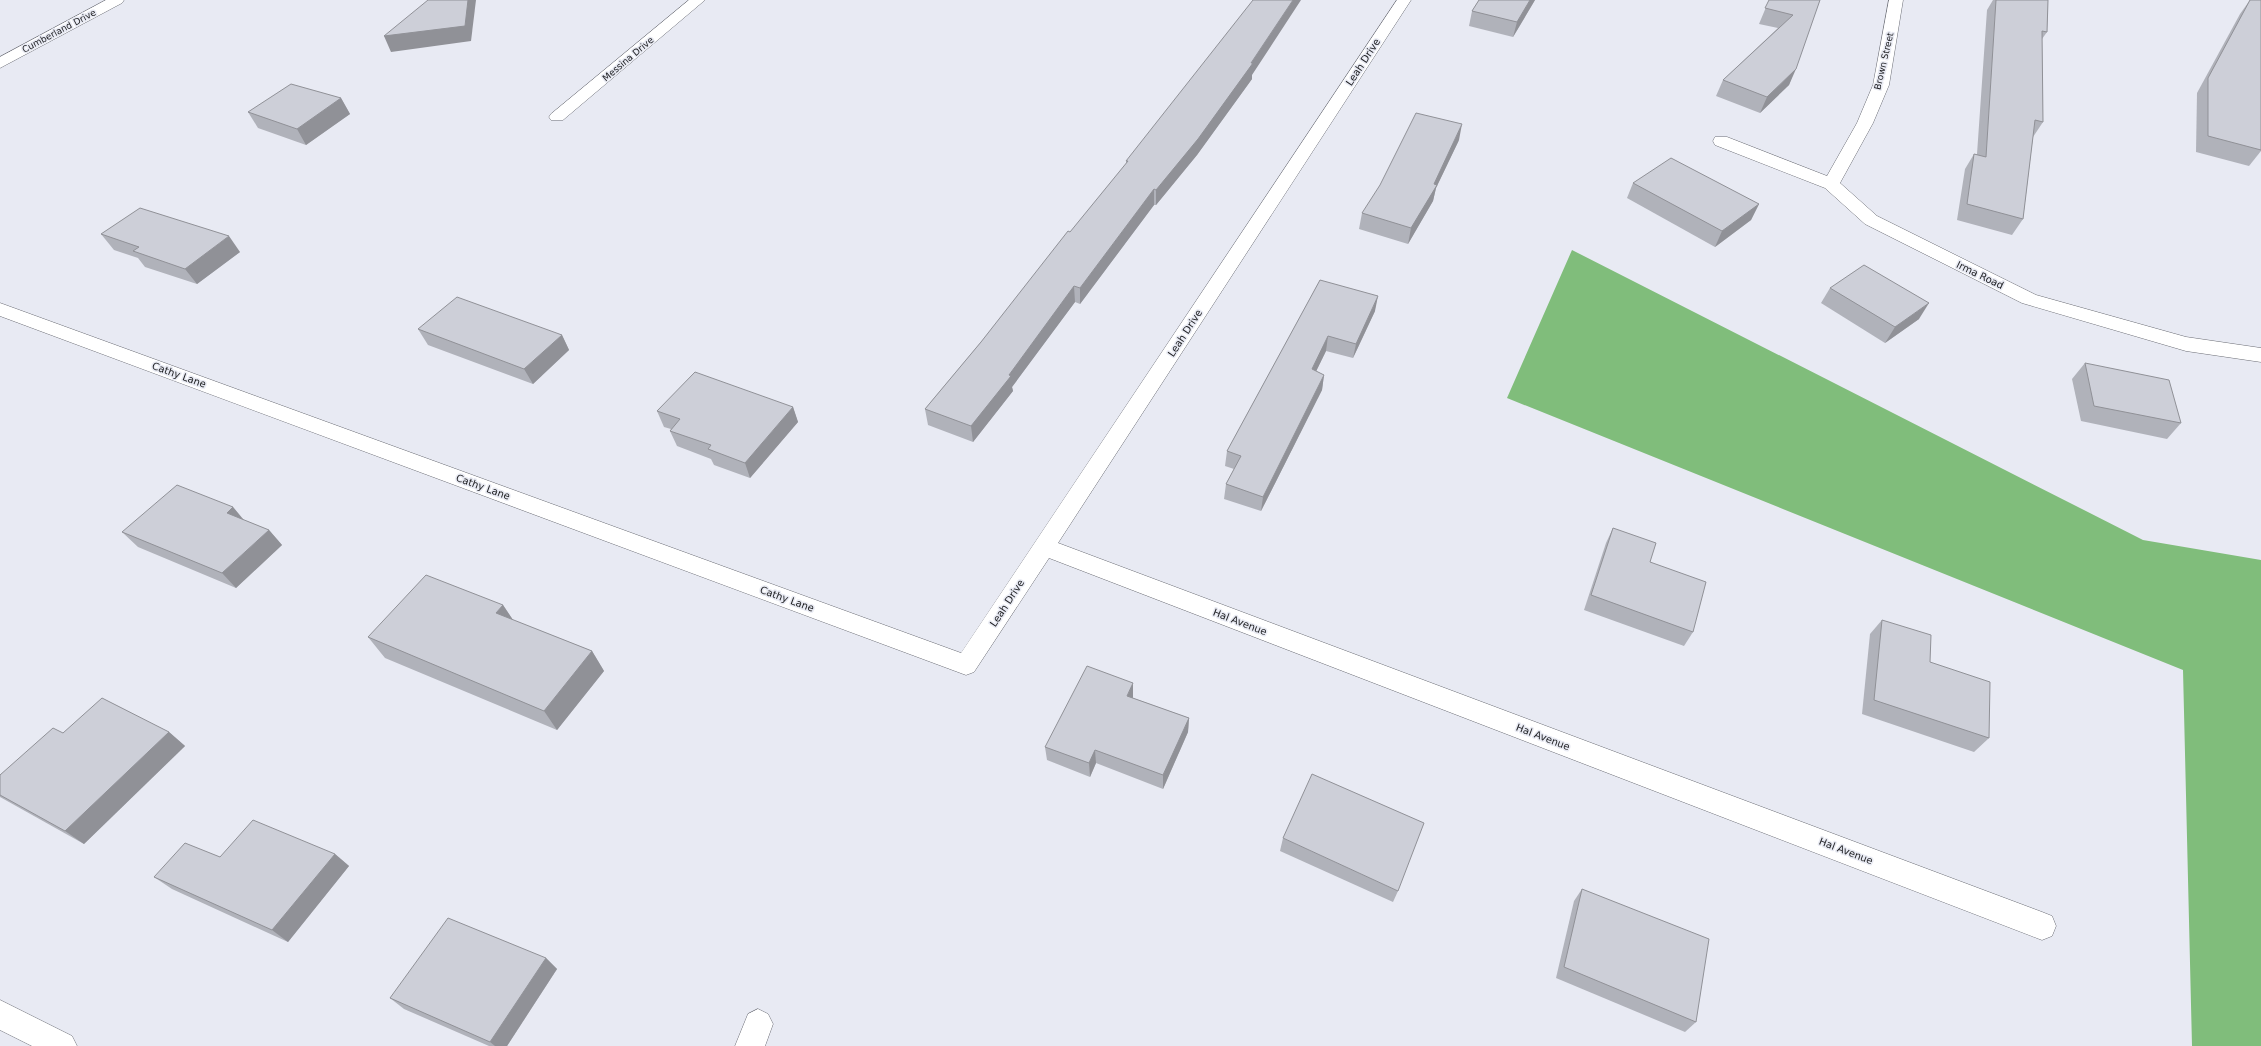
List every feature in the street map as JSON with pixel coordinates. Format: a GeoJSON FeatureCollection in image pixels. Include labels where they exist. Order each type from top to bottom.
{"type":"FeatureCollection","features":[{"type":"Feature","properties":{"kind":"street","name":"Cumberland Drive"},"geometry":{"type":"LineString","coordinates":[[0,63],[118,0]]}},
{"type":"Feature","properties":{"kind":"street","name":"Messina Drive"},"geometry":{"type":"LineString","coordinates":[[557,118],[698,0]]}},
{"type":"Feature","properties":{"kind":"street","name":"Leah Drive"},"geometry":{"type":"LineString","coordinates":[[966,665],[1404,0]]}},
{"type":"Feature","properties":{"kind":"street","name":"Brown Street"},"geometry":{"type":"LineString","coordinates":[[1831,184],[1865,123],[1880,84],[1896,0]]}},
{"type":"Feature","properties":{"kind":"street","name":"Irma Road"},"geometry":{"type":"LineString","coordinates":[[1721,141],[1831,184],[1871,220],[2029,299],[2186,344],[2261,355]]}},
{"type":"Feature","properties":{"kind":"street","name":"Cathy Lane"},"geometry":{"type":"LineString","coordinates":[[0,309],[966,665]]}},
{"type":"Feature","properties":{"kind":"street","name":"Hal Avenue"},"geometry":{"type":"LineString","coordinates":[[1044,548],[2042,926]]}},
{"type":"Feature","properties":{"kind":"street"},"geometry":{"type":"LineString","coordinates":[[0,1014],[62,1046]]}},
{"type":"Feature","properties":{"kind":"green space"},"geometry":{"type":"Polygon","coordinates":[[[1572,250],[2143,540],[2261,560],[2261,1046],[2192,1046],[2183,670],[1507,398],[1572,250]]]}},
{"type":"Feature","properties":{"kind":"building"},"geometry":{"type":"Polygon","coordinates":[[[428,0],[468,0],[465,26],[384,36],[428,0]]]}},
{"type":"Feature","properties":{"kind":"building"},"geometry":{"type":"Polygon","coordinates":[[[1253,0],[1293,0],[1251,63],[1253,63],[1198,139],[1156,190],[1154,189],[1080,288],[1074,286],[1009,375],[1011,376],[971,426],[925,409],[981,342],[1068,231],[1070,232],[1128,161],[1126,161],[1253,0]]]}},
{"type":"Feature","properties":{"kind":"building"},"geometry":{"type":"Polygon","coordinates":[[[1479,0],[1530,0],[1517,22],[1472,11],[1479,0]]]}},
{"type":"Feature","properties":{"kind":"building"},"geometry":{"type":"Polygon","coordinates":[[[1769,0],[1820,0],[1796,69],[1767,97],[1723,80],[1793,15],[1765,8],[1769,0]]]}},
{"type":"Feature","properties":{"kind":"building"},"geometry":{"type":"Polygon","coordinates":[[[1996,0],[2048,0],[2047,32],[2042,31],[2043,122],[2035,120],[2023,219],[1967,204],[1974,154],[1986,157],[1996,0]]]}},
{"type":"Feature","properties":{"kind":"building"},"geometry":{"type":"Polygon","coordinates":[[[2250,0],[2261,0],[2261,150],[2208,136],[2208,78],[2250,0]]]}},
{"type":"Feature","properties":{"kind":"building"},"geometry":{"type":"Polygon","coordinates":[[[291,84],[341,98],[297,129],[248,112],[291,84]]]}},
{"type":"Feature","properties":{"kind":"building"},"geometry":{"type":"Polygon","coordinates":[[[1416,113],[1462,124],[1434,184],[1437,185],[1411,228],[1362,213],[1380,185],[1416,113]]]}},
{"type":"Feature","properties":{"kind":"building"},"geometry":{"type":"Polygon","coordinates":[[[1671,158],[1759,204],[1722,231],[1633,183],[1671,158]]]}},
{"type":"Feature","properties":{"kind":"building"},"geometry":{"type":"Polygon","coordinates":[[[140,208],[229,236],[185,269],[133,251],[139,247],[101,234],[140,208]]]}},
{"type":"Feature","properties":{"kind":"building"},"geometry":{"type":"Polygon","coordinates":[[[1864,265],[1929,303],[1895,327],[1830,288],[1864,265]]]}},
{"type":"Feature","properties":{"kind":"building"},"geometry":{"type":"Polygon","coordinates":[[[1320,280],[1378,296],[1356,344],[1328,336],[1312,369],[1324,375],[1263,497],[1226,484],[1241,456],[1227,451],[1320,280]]]}},
{"type":"Feature","properties":{"kind":"building"},"geometry":{"type":"Polygon","coordinates":[[[457,297],[562,335],[524,369],[418,329],[457,297]]]}},
{"type":"Feature","properties":{"kind":"building"},"geometry":{"type":"Polygon","coordinates":[[[2085,363],[2169,380],[2181,423],[2094,406],[2085,363]]]}},
{"type":"Feature","properties":{"kind":"building"},"geometry":{"type":"Polygon","coordinates":[[[695,372],[793,407],[745,463],[708,449],[711,445],[670,431],[680,419],[657,411],[695,372]]]}},
{"type":"Feature","properties":{"kind":"building"},"geometry":{"type":"Polygon","coordinates":[[[177,485],[233,507],[227,513],[269,530],[222,573],[122,532],[177,485]]]}},
{"type":"Feature","properties":{"kind":"building"},"geometry":{"type":"Polygon","coordinates":[[[1613,528],[1656,543],[1650,562],[1706,582],[1693,632],[1591,595],[1613,528]]]}},
{"type":"Feature","properties":{"kind":"building"},"geometry":{"type":"Polygon","coordinates":[[[426,575],[503,605],[496,613],[592,651],[544,711],[368,637],[426,575]]]}},
{"type":"Feature","properties":{"kind":"building"},"geometry":{"type":"Polygon","coordinates":[[[1882,620],[1931,635],[1930,662],[1990,682],[1989,738],[1874,700],[1882,620]]]}},
{"type":"Feature","properties":{"kind":"building"},"geometry":{"type":"Polygon","coordinates":[[[1087,666],[1133,683],[1127,696],[1189,718],[1163,775],[1095,750],[1089,763],[1045,747],[1087,666]]]}},
{"type":"Feature","properties":{"kind":"building"},"geometry":{"type":"Polygon","coordinates":[[[102,698],[169,732],[65,831],[0,795],[0,775],[53,728],[63,733],[102,698]]]}},
{"type":"Feature","properties":{"kind":"building"},"geometry":{"type":"Polygon","coordinates":[[[1312,774],[1424,823],[1398,891],[1283,838],[1312,774]]]}},
{"type":"Feature","properties":{"kind":"building"},"geometry":{"type":"Polygon","coordinates":[[[253,820],[335,854],[272,930],[154,877],[185,843],[220,857],[253,820]]]}},
{"type":"Feature","properties":{"kind":"building"},"geometry":{"type":"Polygon","coordinates":[[[1582,889],[1709,939],[1696,1022],[1564,967],[1582,889]]]}},
{"type":"Feature","properties":{"kind":"building"},"geometry":{"type":"Polygon","coordinates":[[[448,918],[546,958],[490,1042],[390,998],[448,918]]]}}]}
